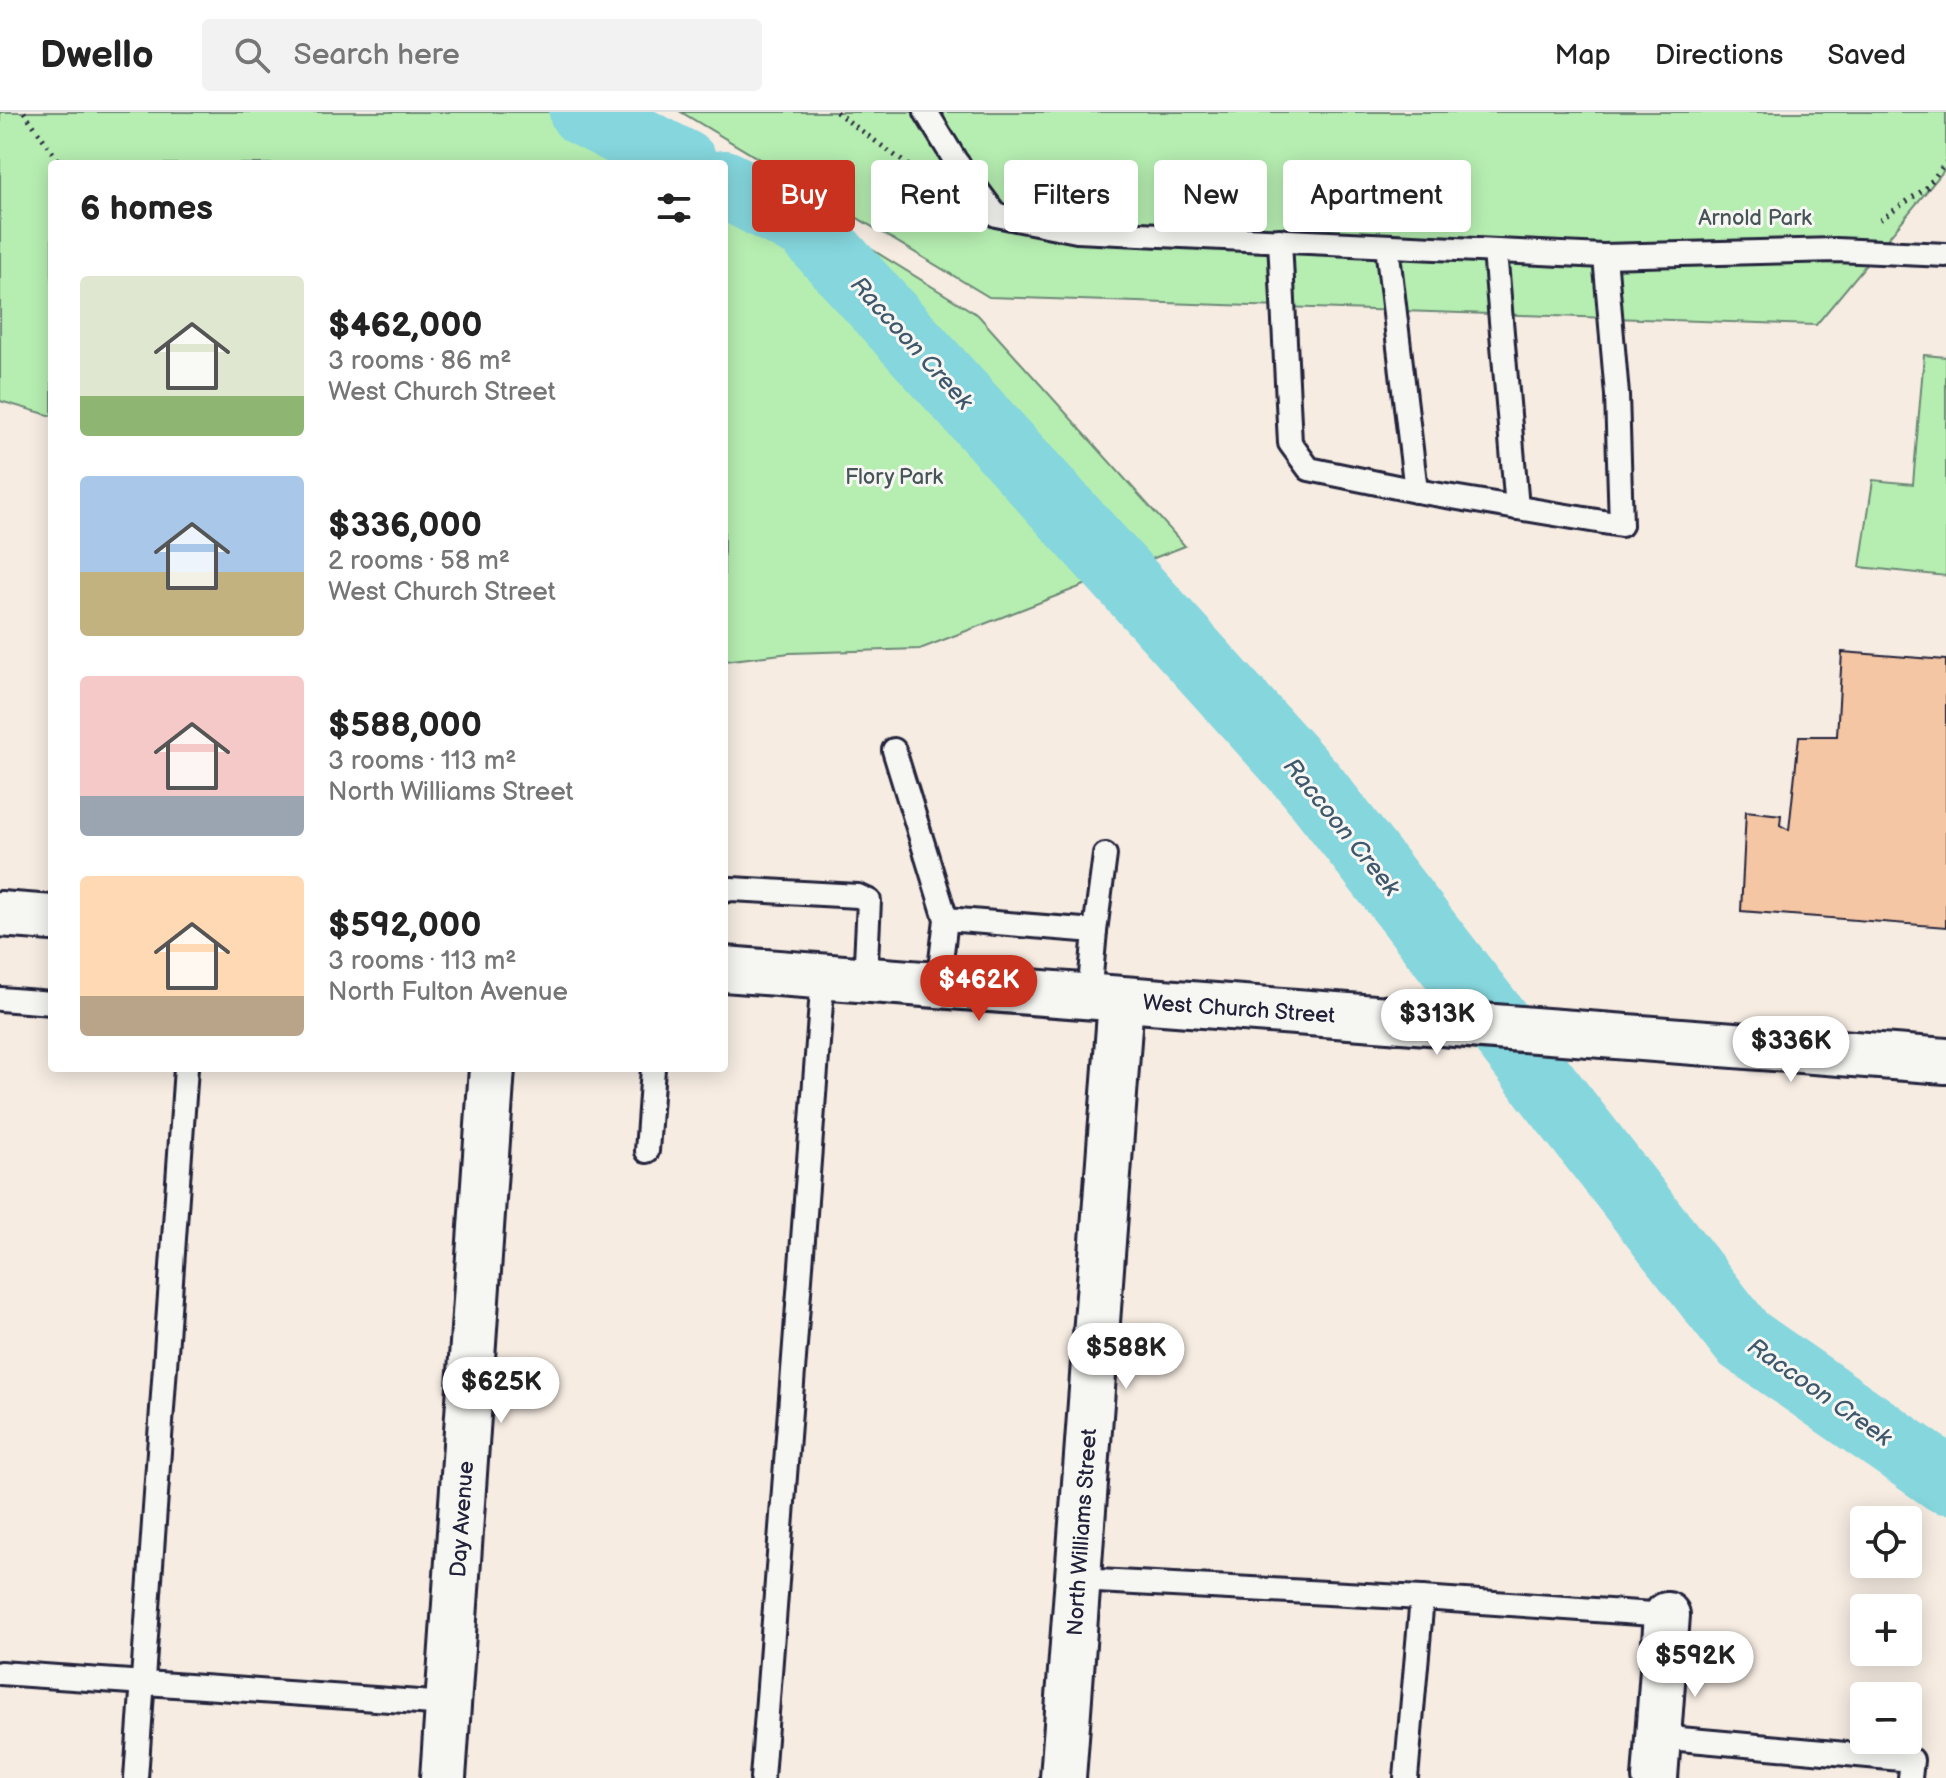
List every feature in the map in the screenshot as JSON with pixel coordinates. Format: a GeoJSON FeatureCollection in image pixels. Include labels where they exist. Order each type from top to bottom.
{"type":"FeatureCollection","features":[{"type":"Feature","properties":{"kind":"street"},"geometry":{"type":"LineString","coordinates":[[0,914],[48,918]]}},
{"type":"Feature","properties":{"kind":"street","name":"West Church Street"},"geometry":{"type":"LineString","coordinates":[[728,969],[1946,1061]]}},
{"type":"Feature","properties":{"kind":"street","name":"North Williams Street"},"geometry":{"type":"LineString","coordinates":[[1063,1778],[1078,1580],[1105,998]]}},
{"type":"Feature","properties":{"kind":"street","name":"Day Avenue"},"geometry":{"type":"LineString","coordinates":[[443,1778],[492,1072]]}},
{"type":"Feature","properties":{"kind":"street"},"geometry":{"type":"LineString","coordinates":[[1656,1758],[1667,1615]]}},
{"type":"Feature","properties":{"kind":"lane"},"geometry":{"type":"LineString","coordinates":[[926,112],[955,160],[996,215],[1077,231],[1605,256],[1836,250],[1946,255]]}},
{"type":"Feature","properties":{"kind":"lane"},"geometry":{"type":"LineString","coordinates":[[1280,240],[1290,443],[1309,469],[1416,491],[1621,525],[1617,395],[1605,256]]}},
{"type":"Feature","properties":{"kind":"lane"},"geometry":{"type":"LineString","coordinates":[[1387,246],[1416,491]]}},
{"type":"Feature","properties":{"kind":"lane"},"geometry":{"type":"LineString","coordinates":[[1495,251],[1517,508]]}},
{"type":"Feature","properties":{"kind":"lane"},"geometry":{"type":"LineString","coordinates":[[894,750],[946,919],[938,986]]}},
{"type":"Feature","properties":{"kind":"lane"},"geometry":{"type":"LineString","coordinates":[[1105,855],[1095,931],[1105,998]]}},
{"type":"Feature","properties":{"kind":"lane"},"geometry":{"type":"LineString","coordinates":[[728,890],[858,896],[869,901],[865,981]]}},
{"type":"Feature","properties":{"kind":"lane"},"geometry":{"type":"LineString","coordinates":[[946,919],[1095,931]]}},
{"type":"Feature","properties":{"kind":"lane"},"geometry":{"type":"LineString","coordinates":[[762,1778],[823,977]]}},
{"type":"Feature","properties":{"kind":"lane"},"geometry":{"type":"LineString","coordinates":[[0,999],[48,1003]]}},
{"type":"Feature","properties":{"kind":"lane"},"geometry":{"type":"LineString","coordinates":[[136,1778],[186,1072]]}},
{"type":"Feature","properties":{"kind":"lane"},"geometry":{"type":"LineString","coordinates":[[647,1151],[653,1072]]}},
{"type":"Feature","properties":{"kind":"lane"},"geometry":{"type":"LineString","coordinates":[[1078,1580],[1422,1598],[1667,1615]]}},
{"type":"Feature","properties":{"kind":"lane"},"geometry":{"type":"LineString","coordinates":[[1406,1778],[1422,1598]]}},
{"type":"Feature","properties":{"kind":"lane"},"geometry":{"type":"LineString","coordinates":[[0,1673],[448,1704]]}},
{"type":"Feature","properties":{"kind":"lane"},"geometry":{"type":"LineString","coordinates":[[1656,1758],[1912,1760],[1910,1778]]}},
{"type":"Feature","properties":{"kind":"path"},"geometry":{"type":"LineString","coordinates":[[24,112],[58,160]]}},
{"type":"Feature","properties":{"kind":"path"},"geometry":{"type":"LineString","coordinates":[[836,112],[900,160]]}},
{"type":"Feature","properties":{"kind":"path"},"geometry":{"type":"LineString","coordinates":[[1836,250],[1926,188],[1946,162]]}},
{"type":"Feature","properties":{"kind":"green space","name":"Flory Park"},"geometry":{"type":"Polygon","coordinates":[[[0,112],[649,112],[727,160],[48,160],[48,415],[0,401],[0,112]]]}},
{"type":"Feature","properties":{"kind":"green space","name":"Arnold Park"},"geometry":{"type":"Polygon","coordinates":[[[681,112],[1946,112],[1946,168],[1816,325],[989,297],[881,232],[988,232],[988,160],[871,160],[871,226],[855,217],[855,160],[761,160],[681,112]]]}},
{"type":"Feature","properties":{"kind":"green space","name":"Flory Park"},"geometry":{"type":"Polygon","coordinates":[[[728,161],[752,176],[752,232],[843,232],[978,315],[1185,546],[920,649],[790,653],[728,661],[728,161]]]}},
{"type":"Feature","properties":{"kind":"green space"},"geometry":{"type":"Polygon","coordinates":[[[1924,355],[1946,357],[1946,576],[1860,567],[1873,480],[1913,484],[1924,355]]]}},
{"type":"Feature","properties":{"kind":"building"},"geometry":{"type":"Polygon","coordinates":[[[1842,652],[1946,660],[1946,927],[1741,911],[1746,811],[1781,815],[1780,825],[1789,830],[1799,736],[1837,736],[1842,652]]]}},
{"type":"Feature","properties":{"kind":"waterway","name":"Raccoon Creek"},"geometry":{"type":"LineString","coordinates":[[583,112],[676,160]]}},
{"type":"Feature","properties":{"kind":"waterway","name":"Raccoon Creek"},"geometry":{"type":"LineString","coordinates":[[728,186],[807,227],[1311,784],[1743,1339],[1946,1480]]}}]}
